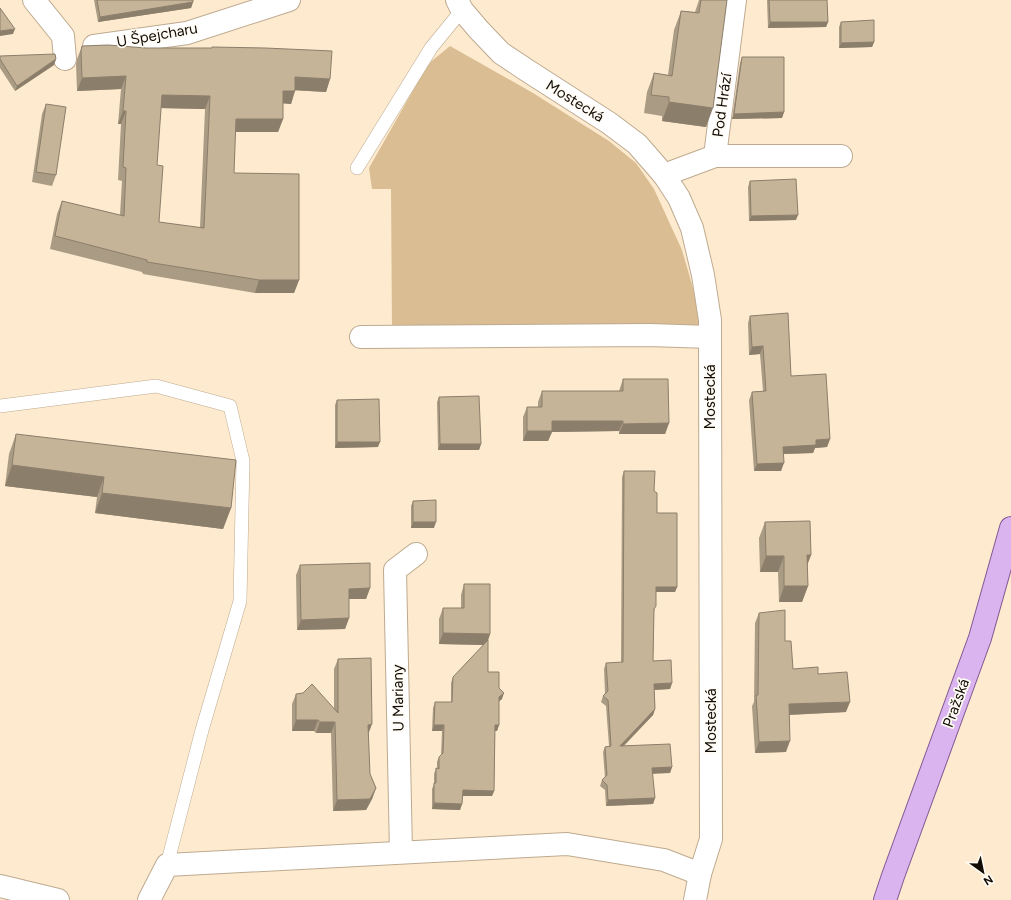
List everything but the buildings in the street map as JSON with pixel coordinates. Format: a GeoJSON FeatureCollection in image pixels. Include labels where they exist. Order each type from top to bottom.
{"type":"FeatureCollection","features":[{"type":"Feature","properties":{"kind":"main road","name":"Pražská"},"geometry":{"type":"LineString","coordinates":[[885,900],[980,638],[1011,528]]}},
{"type":"Feature","properties":{"kind":"main road","name":"Pražská"},"geometry":{"type":"LineString","coordinates":[[881,900],[893,876]]}},
{"type":"Feature","properties":{"kind":"street"},"geometry":{"type":"LineString","coordinates":[[34,0],[63,36],[65,59]]}},
{"type":"Feature","properties":{"kind":"street","name":"U Špejcharu"},"geometry":{"type":"LineString","coordinates":[[94,46],[187,33],[289,0]]}},
{"type":"Feature","properties":{"kind":"street","name":"Pod Hrází"},"geometry":{"type":"LineString","coordinates":[[664,175],[715,156],[735,0]]}},
{"type":"Feature","properties":{"kind":"street","name":"Mostecká"},"geometry":{"type":"LineString","coordinates":[[460,5],[479,30],[501,53],[609,123],[637,144],[664,175],[679,198],[692,228],[703,275],[710,320],[711,839],[700,874],[695,900]]}},
{"type":"Feature","properties":{"kind":"street"},"geometry":{"type":"LineString","coordinates":[[715,156],[841,156]]}},
{"type":"Feature","properties":{"kind":"street"},"geometry":{"type":"LineString","coordinates":[[361,336],[649,335],[710,337]]}},
{"type":"Feature","properties":{"kind":"street","name":"U Mariany"},"geometry":{"type":"LineString","coordinates":[[401,852],[395,570],[416,554]]}},
{"type":"Feature","properties":{"kind":"street"},"geometry":{"type":"LineString","coordinates":[[149,900],[166,865],[567,844],[664,860],[700,874]]}},
{"type":"Feature","properties":{"kind":"street"},"geometry":{"type":"LineString","coordinates":[[0,886],[58,900]]}},
{"type":"Feature","properties":{"kind":"lane"},"geometry":{"type":"LineString","coordinates":[[357,168],[431,48],[460,5]]}},
{"type":"Feature","properties":{"kind":"lane"},"geometry":{"type":"LineString","coordinates":[[0,406],[156,386],[230,406],[243,461],[240,602],[202,730],[166,865]]}},
{"type":"Feature","properties":{"kind":"shaded area"},"geometry":{"type":"Polygon","coordinates":[[[450,46],[533,93],[609,141],[636,163],[654,189],[682,250],[693,288],[701,328],[392,331],[391,189],[372,189],[369,168],[428,64],[450,46]]]}}]}
